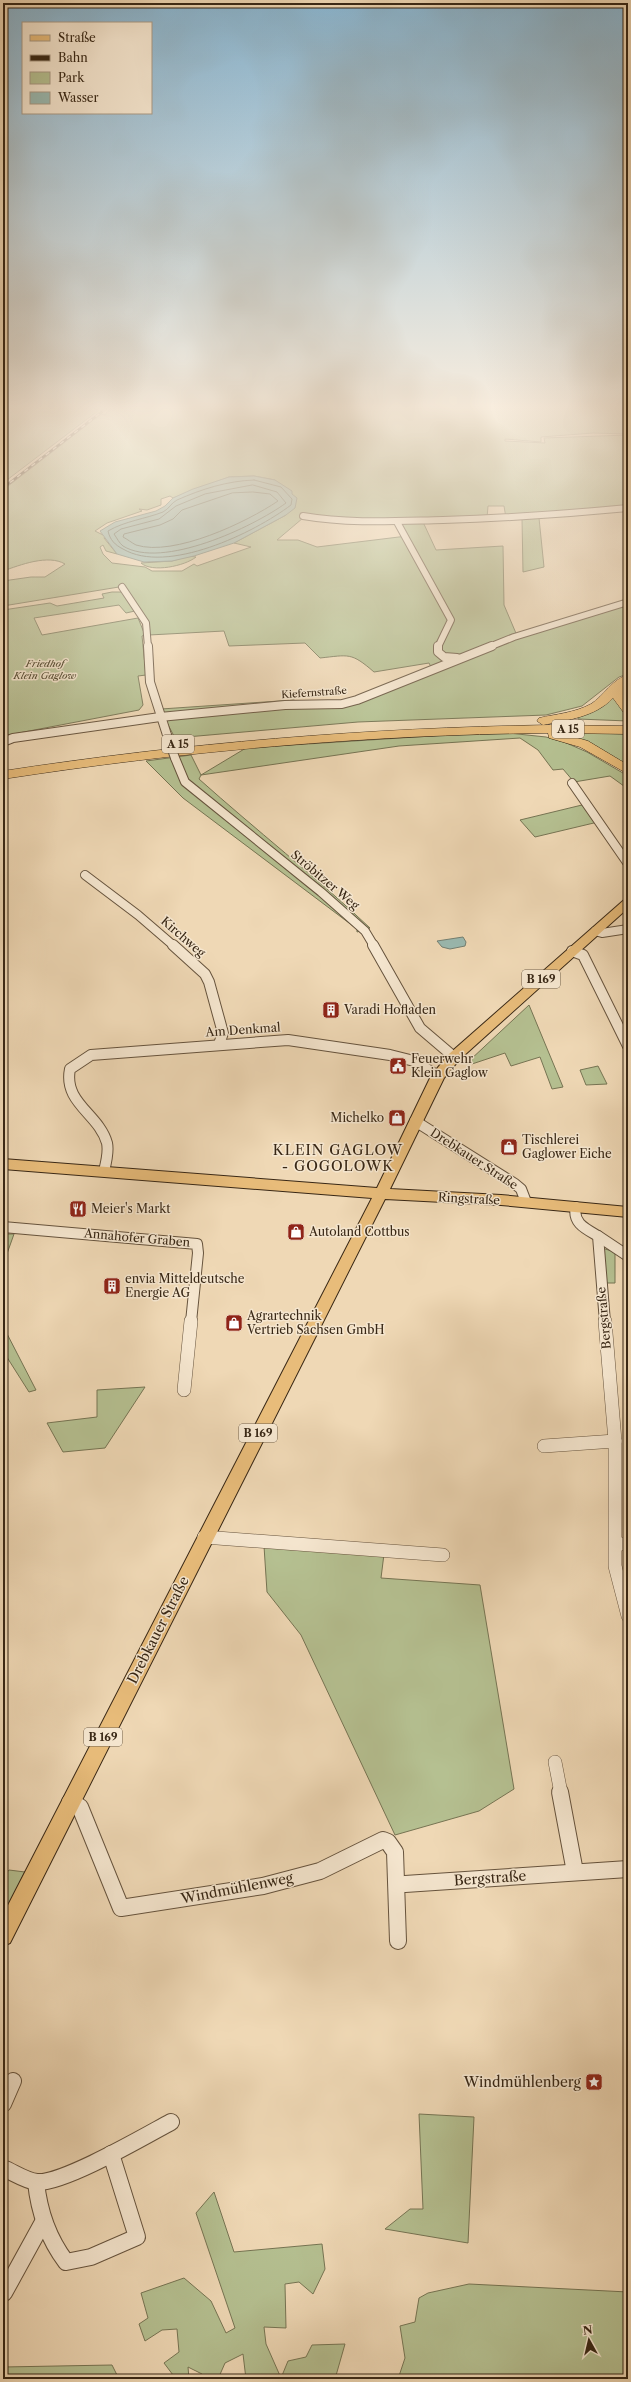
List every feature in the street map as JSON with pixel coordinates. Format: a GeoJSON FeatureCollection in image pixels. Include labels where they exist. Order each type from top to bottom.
{"type":"FeatureCollection","features":[{"type":"Feature","properties":{"kind":"highway"},"geometry":{"type":"LineString","coordinates":[[529,723],[562,718],[588,710],[604,700],[621,683],[628,679]]}},
{"type":"Feature","properties":{"kind":"highway"},"geometry":{"type":"LineString","coordinates":[[628,684],[622,689],[619,699],[628,710]]}},
{"type":"Feature","properties":{"kind":"highway","name":"A 15"},"geometry":{"type":"LineString","coordinates":[[3,769],[171,745],[296,733],[423,726],[529,723],[628,724]]}},
{"type":"Feature","properties":{"kind":"highway"},"geometry":{"type":"LineString","coordinates":[[509,729],[549,734],[584,744],[628,770]]}},
{"type":"Feature","properties":{"kind":"highway","name":"A 15"},"geometry":{"type":"LineString","coordinates":[[3,775],[76,763],[290,739],[409,732],[509,729],[628,730]]}},
{"type":"Feature","properties":{"kind":"main road","name":"Drebkauer Straße"},"geometry":{"type":"LineString","coordinates":[[3,1936],[208,1531],[382,1193],[415,1121],[438,1076],[454,1057],[572,950],[628,902]]}},
{"type":"Feature","properties":{"kind":"main road","name":"Ringstraße"},"geometry":{"type":"LineString","coordinates":[[3,1164],[382,1193],[526,1202],[628,1212]]}},
{"type":"Feature","properties":{"kind":"street"},"geometry":{"type":"LineString","coordinates":[[319,518],[348,522],[397,522],[512,518]]}},
{"type":"Feature","properties":{"kind":"street","name":"Kiefernstraße"},"geometry":{"type":"LineString","coordinates":[[397,522],[452,620],[438,646],[438,652],[449,658],[462,657]]}},
{"type":"Feature","properties":{"kind":"street"},"geometry":{"type":"LineString","coordinates":[[122,587],[146,623],[150,682],[160,717]]}},
{"type":"Feature","properties":{"kind":"street","name":"Kiefernstraße"},"geometry":{"type":"LineString","coordinates":[[3,742],[13,738],[160,717],[285,705],[342,704],[356,700],[514,637],[628,602]]}},
{"type":"Feature","properties":{"kind":"street","name":"Ströbitzer Weg"},"geometry":{"type":"LineString","coordinates":[[160,717],[185,782],[321,892],[365,931],[420,1028],[454,1057]]}},
{"type":"Feature","properties":{"kind":"street"},"geometry":{"type":"LineString","coordinates":[[572,783],[628,864]]}},
{"type":"Feature","properties":{"kind":"street","name":"Kirchweg"},"geometry":{"type":"LineString","coordinates":[[84,875],[138,915],[205,974],[209,982],[223,1033]]}},
{"type":"Feature","properties":{"kind":"street"},"geometry":{"type":"LineString","coordinates":[[595,931],[602,933],[628,929]]}},
{"type":"Feature","properties":{"kind":"street"},"geometry":{"type":"LineString","coordinates":[[572,950],[583,955],[628,1046]]}},
{"type":"Feature","properties":{"kind":"street"},"geometry":{"type":"LineString","coordinates":[[219,1044],[223,1033],[250,1041]]}},
{"type":"Feature","properties":{"kind":"street","name":"Am Denkmal"},"geometry":{"type":"LineString","coordinates":[[104,1171],[107,1156],[106,1141],[74,1096],[67,1079],[70,1070],[92,1055],[250,1041],[288,1040],[390,1054],[414,1061],[438,1076]]}},
{"type":"Feature","properties":{"kind":"street","name":"Drebkauer Straße"},"geometry":{"type":"LineString","coordinates":[[415,1121],[515,1184],[521,1189],[526,1202]]}},
{"type":"Feature","properties":{"kind":"street"},"geometry":{"type":"LineString","coordinates":[[576,1207],[575,1217],[578,1224],[628,1256]]}},
{"type":"Feature","properties":{"kind":"street","name":"Annahofer Graben"},"geometry":{"type":"LineString","coordinates":[[3,1227],[197,1244],[198,1253],[184,1390]]}},
{"type":"Feature","properties":{"kind":"street","name":"Bergstraße"},"geometry":{"type":"LineString","coordinates":[[598,1236],[622,1544],[615,1566],[628,1616]]}},
{"type":"Feature","properties":{"kind":"street"},"geometry":{"type":"LineString","coordinates":[[544,1446],[615,1441]]}},
{"type":"Feature","properties":{"kind":"street"},"geometry":{"type":"LineString","coordinates":[[208,1531],[443,1555]]}},
{"type":"Feature","properties":{"kind":"street"},"geometry":{"type":"LineString","coordinates":[[555,1762],[575,1872]]}},
{"type":"Feature","properties":{"kind":"street","name":"Windmühlenweg"},"geometry":{"type":"LineString","coordinates":[[70,1802],[80,1807],[121,1908],[263,1886],[320,1871],[383,1840],[388,1842],[395,1852],[398,1941]]}},
{"type":"Feature","properties":{"kind":"street","name":"Bergstraße"},"geometry":{"type":"LineString","coordinates":[[405,1884],[628,1869]]}},
{"type":"Feature","properties":{"kind":"street"},"geometry":{"type":"LineString","coordinates":[[3,2104],[13,2081]]}},
{"type":"Feature","properties":{"kind":"street"},"geometry":{"type":"LineString","coordinates":[[3,2168],[36,2182],[52,2181],[110,2154],[171,2122]]}},
{"type":"Feature","properties":{"kind":"street"},"geometry":{"type":"LineString","coordinates":[[36,2182],[37,2201],[43,2222],[57,2251],[66,2262],[91,2257],[137,2236],[110,2154]]}},
{"type":"Feature","properties":{"kind":"street"},"geometry":{"type":"LineString","coordinates":[[4,2294],[43,2222]]}},
{"type":"Feature","properties":{"kind":"green space"},"geometry":{"type":"Polygon","coordinates":[[[3,518],[121,518],[107,523],[95,531],[105,536],[104,538],[117,554],[106,551],[103,545],[100,547],[103,554],[112,563],[145,567],[152,571],[182,571],[194,564],[197,566],[251,547],[234,543],[280,518],[303,518],[277,540],[298,540],[317,547],[407,536],[399,522],[423,522],[436,550],[503,546],[504,605],[518,638],[628,604],[628,674],[619,677],[582,706],[546,715],[358,722],[175,738],[164,717],[342,704],[433,671],[429,663],[374,672],[360,661],[349,656],[320,658],[305,643],[229,646],[224,631],[149,635],[125,586],[3,606],[3,581],[31,577],[45,577],[65,564],[58,561],[42,560],[3,571],[3,518]]]}},
{"type":"Feature","properties":{"kind":"green space"},"geometry":{"type":"Polygon","coordinates":[[[308,518],[482,518],[397,521],[308,518]]]}},
{"type":"Feature","properties":{"kind":"green space"},"geometry":{"type":"Polygon","coordinates":[[[539,518],[544,567],[523,572],[522,519],[539,518]]]}},
{"type":"Feature","properties":{"kind":"green space"},"geometry":{"type":"Polygon","coordinates":[[[189,556],[196,557],[184,563],[168,567],[153,568],[141,563],[172,561],[189,556]]]}},
{"type":"Feature","properties":{"kind":"green space","name":"Friedhof Klein Gaglow"},"geometry":{"type":"Polygon","coordinates":[[[124,592],[135,611],[126,613],[119,605],[34,618],[42,635],[138,618],[145,635],[142,636],[146,675],[138,676],[143,705],[139,710],[3,736],[3,610],[50,603],[57,606],[104,598],[102,594],[124,592]]]}},
{"type":"Feature","properties":{"kind":"green space"},"geometry":{"type":"Polygon","coordinates":[[[613,697],[628,713],[628,721],[578,719],[578,716],[613,697]]]}},
{"type":"Feature","properties":{"kind":"green space"},"geometry":{"type":"Polygon","coordinates":[[[294,700],[299,703],[164,716],[161,709],[294,700]]]}},
{"type":"Feature","properties":{"kind":"green space"},"geometry":{"type":"Polygon","coordinates":[[[557,732],[628,734],[625,757],[626,765],[557,732]]]}},
{"type":"Feature","properties":{"kind":"green space"},"geometry":{"type":"Polygon","coordinates":[[[508,733],[546,737],[564,742],[587,752],[628,776],[628,789],[610,776],[574,782],[563,769],[553,770],[538,750],[520,738],[399,746],[201,775],[246,748],[462,734],[508,733]]]}},
{"type":"Feature","properties":{"kind":"green space"},"geometry":{"type":"Polygon","coordinates":[[[191,755],[201,775],[199,779],[370,928],[357,932],[357,929],[183,798],[146,761],[191,755]]]}},
{"type":"Feature","properties":{"kind":"green space"},"geometry":{"type":"Polygon","coordinates":[[[582,805],[598,822],[535,837],[520,820],[582,805]]]}},
{"type":"Feature","properties":{"kind":"green space"},"geometry":{"type":"Polygon","coordinates":[[[529,1005],[563,1087],[552,1089],[540,1057],[511,1066],[505,1053],[472,1064],[469,1061],[529,1005]]]}},
{"type":"Feature","properties":{"kind":"green space"},"geometry":{"type":"Polygon","coordinates":[[[598,1066],[607,1084],[586,1085],[580,1070],[598,1066]]]}},
{"type":"Feature","properties":{"kind":"green space"},"geometry":{"type":"Polygon","coordinates":[[[3,1234],[14,1234],[3,1265],[3,1234]]]}},
{"type":"Feature","properties":{"kind":"green space"},"geometry":{"type":"Polygon","coordinates":[[[602,1248],[615,1252],[615,1283],[604,1283],[602,1248]]]}},
{"type":"Feature","properties":{"kind":"green space"},"geometry":{"type":"Polygon","coordinates":[[[3,1326],[36,1390],[29,1392],[3,1351],[3,1326]]]}},
{"type":"Feature","properties":{"kind":"green space"},"geometry":{"type":"Polygon","coordinates":[[[145,1387],[105,1448],[63,1452],[47,1423],[97,1417],[97,1390],[145,1387]]]}},
{"type":"Feature","properties":{"kind":"green space"},"geometry":{"type":"Polygon","coordinates":[[[264,1546],[384,1554],[381,1578],[480,1585],[514,1789],[479,1811],[395,1835],[301,1635],[267,1592],[264,1546]]]}},
{"type":"Feature","properties":{"kind":"green space"},"geometry":{"type":"Polygon","coordinates":[[[9,1870],[25,1872],[3,1915],[3,1877],[9,1870]]]}},
{"type":"Feature","properties":{"kind":"green space"},"geometry":{"type":"Polygon","coordinates":[[[419,2114],[474,2117],[468,2243],[385,2229],[410,2209],[423,2209],[419,2114]]]}},
{"type":"Feature","properties":{"kind":"green space"},"geometry":{"type":"Polygon","coordinates":[[[214,2192],[234,2252],[322,2244],[325,2269],[313,2294],[299,2282],[285,2284],[286,2328],[264,2327],[266,2344],[281,2378],[288,2361],[306,2357],[312,2345],[345,2344],[335,2379],[246,2379],[243,2354],[225,2363],[218,2379],[206,2379],[202,2374],[188,2367],[189,2379],[176,2379],[164,2363],[179,2352],[177,2329],[162,2330],[145,2341],[139,2324],[148,2318],[141,2293],[184,2278],[211,2301],[226,2333],[235,2328],[196,2213],[214,2192]]]}},
{"type":"Feature","properties":{"kind":"green space"},"geometry":{"type":"Polygon","coordinates":[[[469,2284],[628,2292],[628,2379],[398,2379],[405,2358],[400,2326],[415,2322],[419,2298],[428,2293],[469,2284]]]}},
{"type":"Feature","properties":{"kind":"green space"},"geometry":{"type":"Polygon","coordinates":[[[112,2365],[119,2379],[3,2379],[3,2367],[112,2365]]]}},
{"type":"Feature","properties":{"kind":"water"},"geometry":{"type":"Polygon","coordinates":[[[129,518],[280,518],[234,543],[194,556],[172,561],[144,562],[117,554],[100,531],[115,522],[129,518]]]}},
{"type":"Feature","properties":{"kind":"water"},"geometry":{"type":"Polygon","coordinates":[[[463,937],[466,942],[465,946],[450,949],[442,947],[437,941],[463,937]]]}},
{"type":"Feature","properties":{"kind":"place","name":"Varadi Hofladen"},"geometry":{"type":"Point","coordinates":[331,1010]}},
{"type":"Feature","properties":{"kind":"place","name":"Feuerwehr Klein Gaglow"},"geometry":{"type":"Point","coordinates":[398,1066]}},
{"type":"Feature","properties":{"kind":"place","name":"Michelko"},"geometry":{"type":"Point","coordinates":[397,1118]}},
{"type":"Feature","properties":{"kind":"place","name":"Tischlerei Gaglower Eiche"},"geometry":{"type":"Point","coordinates":[509,1147]}},
{"type":"Feature","properties":{"kind":"place","name":"Meier's Markt"},"geometry":{"type":"Point","coordinates":[78,1209]}},
{"type":"Feature","properties":{"kind":"place","name":"Autoland Cottbus"},"geometry":{"type":"Point","coordinates":[296,1232]}},
{"type":"Feature","properties":{"kind":"place","name":"envia Mitteldeutsche Energie AG"},"geometry":{"type":"Point","coordinates":[112,1286]}},
{"type":"Feature","properties":{"kind":"place","name":"Agrartechnik Vertrieb Sachsen GmbH"},"geometry":{"type":"Point","coordinates":[234,1323]}},
{"type":"Feature","properties":{"kind":"place","name":"Windmühlenberg"},"geometry":{"type":"Point","coordinates":[594,2082]}},
{"type":"Feature","properties":{"kind":"district","name":"KLEIN GAGLOW - GOGOLOWK"},"geometry":{"type":"Point","coordinates":[338,1158]}}]}
